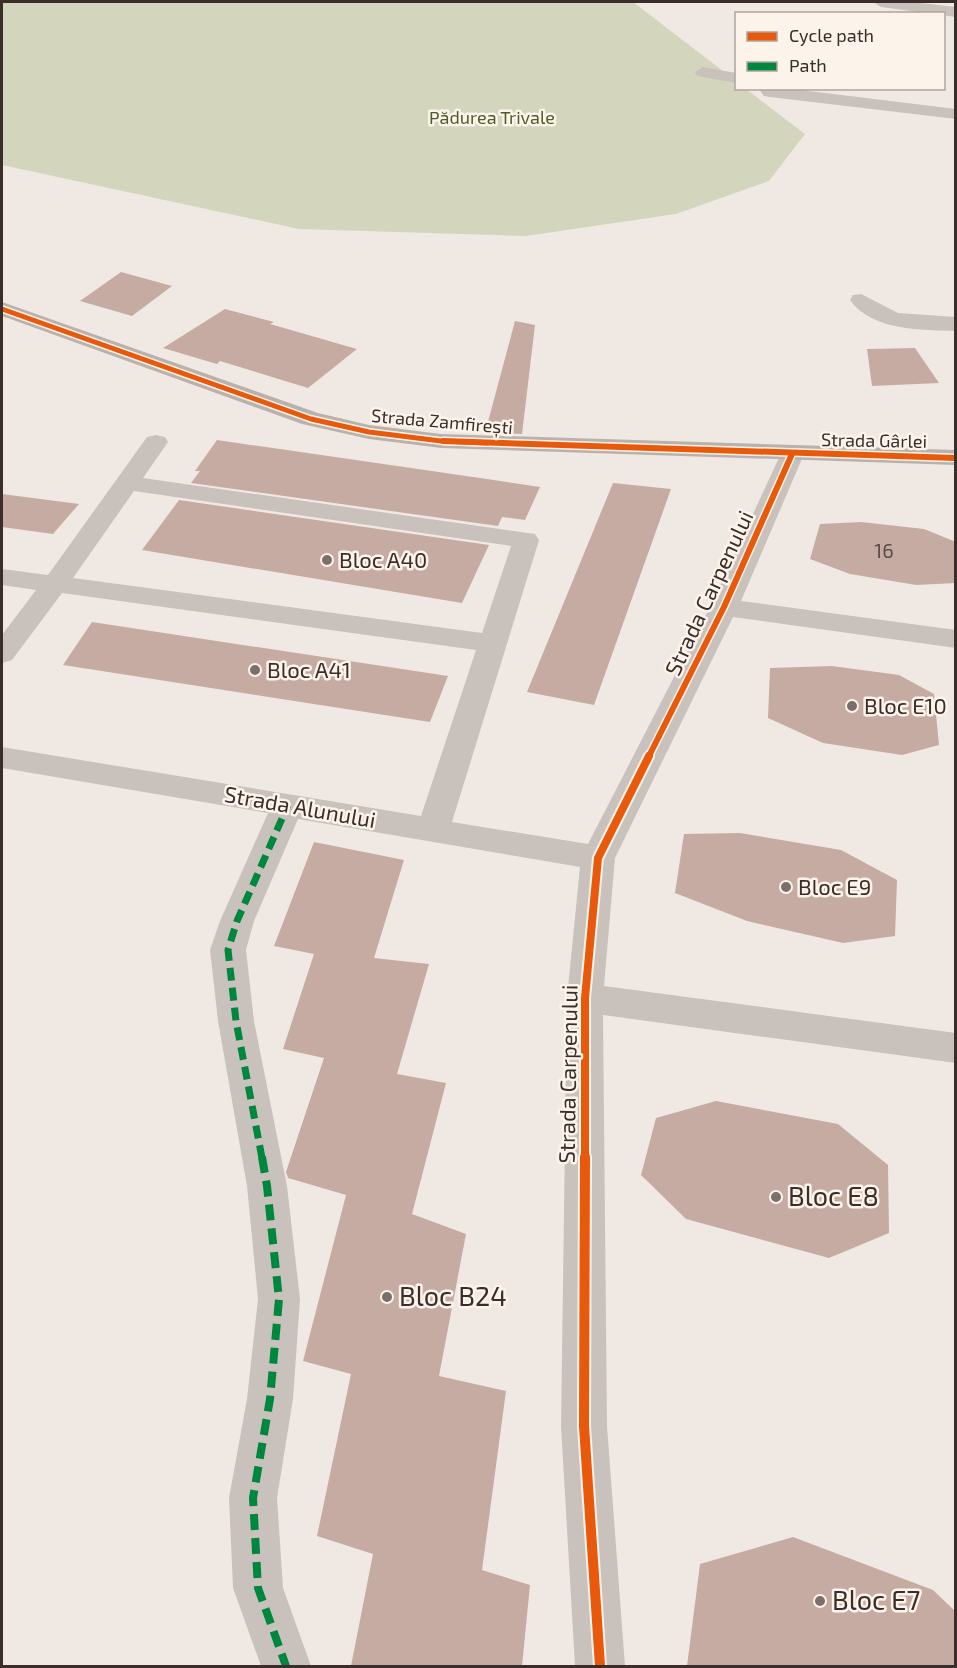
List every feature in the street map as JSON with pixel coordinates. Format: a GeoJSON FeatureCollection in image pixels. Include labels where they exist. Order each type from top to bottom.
{"type":"FeatureCollection","features":[{"type":"Feature","properties":{"kind":"street"},"geometry":{"type":"LineString","coordinates":[[881,2],[956,12]]}},
{"type":"Feature","properties":{"kind":"street"},"geometry":{"type":"LineString","coordinates":[[703,72],[735,78]]}},
{"type":"Feature","properties":{"kind":"street"},"geometry":{"type":"LineString","coordinates":[[768,90],[956,114]]}},
{"type":"Feature","properties":{"kind":"street"},"geometry":{"type":"LineString","coordinates":[[861,300],[870,310],[895,318],[956,324]]}},
{"type":"Feature","properties":{"kind":"street","name":"Strada Zamfirești"},"geometry":{"type":"LineString","coordinates":[[2,309],[257,402],[311,419],[369,432],[441,441],[792,454]]}},
{"type":"Feature","properties":{"kind":"street"},"geometry":{"type":"LineString","coordinates":[[2,654],[156,442]]}},
{"type":"Feature","properties":{"kind":"street","name":"Strada Gârlei"},"geometry":{"type":"LineString","coordinates":[[792,454],[956,458]]}},
{"type":"Feature","properties":{"kind":"street","name":"Strada Carpenului"},"geometry":{"type":"LineString","coordinates":[[600,1666],[584,1426],[585,998],[598,858],[724,607],[792,454]]}},
{"type":"Feature","properties":{"kind":"street"},"geometry":{"type":"LineString","coordinates":[[128,483],[526,540],[433,830]]}},
{"type":"Feature","properties":{"kind":"street"},"geometry":{"type":"LineString","coordinates":[[2,577],[493,643]]}},
{"type":"Feature","properties":{"kind":"street"},"geometry":{"type":"LineString","coordinates":[[724,607],[956,639]]}},
{"type":"Feature","properties":{"kind":"street","name":"Strada Alunului"},"geometry":{"type":"LineString","coordinates":[[2,758],[598,858]]}},
{"type":"Feature","properties":{"kind":"street"},"geometry":{"type":"LineString","coordinates":[[286,1666],[258,1588],[253,1498],[270,1399],[279,1299],[267,1186],[236,1021],[228,950],[237,921],[288,805]]}},
{"type":"Feature","properties":{"kind":"street"},"geometry":{"type":"LineString","coordinates":[[585,998],[956,1048]]}},
{"type":"Feature","properties":{"kind":"green space","name":"Pădurea Trivale"},"geometry":{"type":"Polygon","coordinates":[[[2,2],[633,2],[735,80],[735,90],[747,90],[805,134],[769,181],[676,214],[526,236],[299,229],[2,165],[2,2]]]}},
{"type":"Feature","properties":{"kind":"building"},"geometry":{"type":"Polygon","coordinates":[[[121,272],[172,286],[132,316],[80,301],[121,272]]]}},
{"type":"Feature","properties":{"kind":"building"},"geometry":{"type":"Polygon","coordinates":[[[225,309],[357,349],[308,388],[220,361],[217,364],[163,348],[225,309]]]}},
{"type":"Feature","properties":{"kind":"building"},"geometry":{"type":"Polygon","coordinates":[[[515,321],[535,325],[522,434],[485,433],[515,321]]]}},
{"type":"Feature","properties":{"kind":"building"},"geometry":{"type":"Polygon","coordinates":[[[915,348],[939,383],[872,386],[867,349],[915,348]]]}},
{"type":"Feature","properties":{"kind":"building"},"geometry":{"type":"Polygon","coordinates":[[[217,440],[540,487],[525,520],[502,517],[498,526],[191,483],[200,471],[195,471],[217,440]]]}},
{"type":"Feature","properties":{"kind":"building"},"geometry":{"type":"Polygon","coordinates":[[[613,483],[671,489],[594,705],[527,692],[613,483]]]}},
{"type":"Feature","properties":{"kind":"building"},"geometry":{"type":"Polygon","coordinates":[[[2,494],[79,504],[53,534],[2,527],[2,494]]]}},
{"type":"Feature","properties":{"kind":"building","name":"Bloc A40"},"geometry":{"type":"Polygon","coordinates":[[[179,500],[489,545],[462,603],[142,550],[179,500]]]}},
{"type":"Feature","properties":{"kind":"building"},"geometry":{"type":"Polygon","coordinates":[[[861,522],[924,529],[956,542],[956,583],[916,585],[850,574],[810,559],[820,524],[861,522]]]}},
{"type":"Feature","properties":{"kind":"building","name":"Bloc A41"},"geometry":{"type":"Polygon","coordinates":[[[92,622],[448,676],[430,722],[63,665],[92,622]]]}},
{"type":"Feature","properties":{"kind":"building","name":"Bloc E10"},"geometry":{"type":"Polygon","coordinates":[[[832,666],[899,675],[934,694],[939,745],[902,755],[823,743],[768,718],[770,668],[832,666]]]}},
{"type":"Feature","properties":{"kind":"building","name":"Bloc E9"},"geometry":{"type":"Polygon","coordinates":[[[740,833],[841,850],[897,880],[895,936],[843,943],[747,921],[675,893],[684,834],[740,833]]]}},
{"type":"Feature","properties":{"kind":"building","name":"Bloc B24"},"geometry":{"type":"Polygon","coordinates":[[[314,842],[404,860],[374,958],[429,964],[397,1074],[446,1083],[412,1214],[466,1234],[439,1376],[506,1391],[482,1570],[530,1585],[522,1666],[351,1666],[373,1554],[317,1536],[351,1374],[303,1361],[346,1195],[288,1178],[286,1172],[324,1058],[283,1049],[314,954],[274,946],[314,842]]]}},
{"type":"Feature","properties":{"kind":"building","name":"Bloc E8"},"geometry":{"type":"Polygon","coordinates":[[[716,1101],[838,1124],[888,1165],[889,1233],[829,1258],[686,1219],[641,1175],[656,1118],[716,1101]]]}},
{"type":"Feature","properties":{"kind":"building","name":"Bloc E7"},"geometry":{"type":"Polygon","coordinates":[[[793,1537],[933,1590],[956,1612],[956,1666],[687,1666],[700,1564],[793,1537]]]}},
{"type":"Feature","properties":{"kind":"marked path"},"geometry":{"type":"LineString","coordinates":[[286,1666],[258,1588],[253,1498],[270,1399],[279,1299],[267,1186],[236,1021],[228,950],[237,921],[288,805]]}},
{"type":"Feature","properties":{"kind":"cycle path"},"geometry":{"type":"LineString","coordinates":[[2,309],[311,419],[369,432],[441,441],[956,458]]}},
{"type":"Feature","properties":{"kind":"cycle path"},"geometry":{"type":"LineString","coordinates":[[600,1666],[584,1426],[585,998],[598,858],[724,607],[792,454]]}},
{"type":"Feature","properties":{"kind":"place","name":"Bloc A40"},"geometry":{"type":"Point","coordinates":[327,560]}},
{"type":"Feature","properties":{"kind":"place","name":"Bloc A41"},"geometry":{"type":"Point","coordinates":[255,670]}},
{"type":"Feature","properties":{"kind":"place","name":"Bloc E10"},"geometry":{"type":"Point","coordinates":[852,706]}},
{"type":"Feature","properties":{"kind":"place","name":"Bloc E9"},"geometry":{"type":"Point","coordinates":[786,887]}},
{"type":"Feature","properties":{"kind":"place","name":"Bloc E8"},"geometry":{"type":"Point","coordinates":[776,1197]}},
{"type":"Feature","properties":{"kind":"place","name":"Bloc B24"},"geometry":{"type":"Point","coordinates":[387,1297]}},
{"type":"Feature","properties":{"kind":"place","name":"Bloc E7"},"geometry":{"type":"Point","coordinates":[820,1601]}}]}
